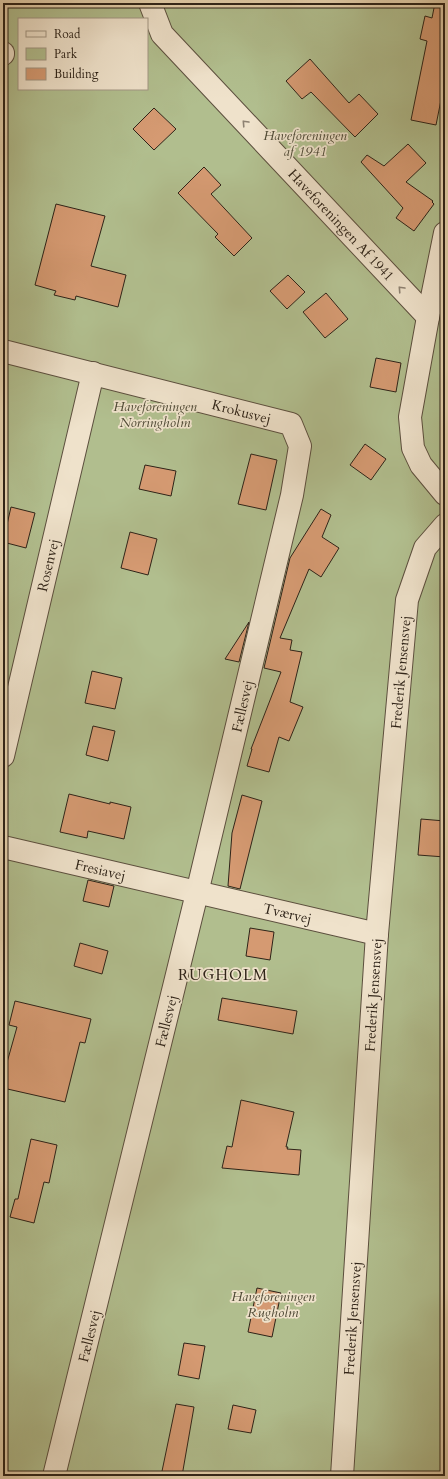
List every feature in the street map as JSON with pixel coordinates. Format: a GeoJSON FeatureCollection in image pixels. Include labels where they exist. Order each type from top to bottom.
{"type":"FeatureCollection","features":[{"type":"Feature","properties":{"kind":"street","name":"Haveforeningen Af 1941"},"geometry":{"type":"LineString","coordinates":[[150,3],[162,34],[428,317]]}},
{"type":"Feature","properties":{"kind":"street"},"geometry":{"type":"LineString","coordinates":[[445,233],[410,417],[413,448],[421,465],[445,494]]}},
{"type":"Feature","properties":{"kind":"street","name":"Krokusvej"},"geometry":{"type":"LineString","coordinates":[[3,351],[291,424],[300,446],[292,495]]}},
{"type":"Feature","properties":{"kind":"street","name":"Rosenvej"},"geometry":{"type":"LineString","coordinates":[[3,756],[93,374]]}},
{"type":"Feature","properties":{"kind":"street","name":"Fællesvej"},"geometry":{"type":"LineString","coordinates":[[54,1476],[197,894],[292,495]]}},
{"type":"Feature","properties":{"kind":"street","name":"Frederik Jensensvej"},"geometry":{"type":"LineString","coordinates":[[342,1476],[377,934],[407,600],[426,548],[445,524]]}},
{"type":"Feature","properties":{"kind":"street","name":"Fresiavej"},"geometry":{"type":"LineString","coordinates":[[3,847],[197,894]]}},
{"type":"Feature","properties":{"kind":"street","name":"Tværvej"},"geometry":{"type":"LineString","coordinates":[[197,894],[377,934]]}},
{"type":"Feature","properties":{"kind":"green space"},"geometry":{"type":"Polygon","coordinates":[[[3,3],[445,3],[445,1476],[3,1476],[3,3]]]}},
{"type":"Feature","properties":{"kind":"building"},"geometry":{"type":"Polygon","coordinates":[[[435,3],[445,3],[445,80],[436,125],[411,120],[427,41],[420,39],[425,16],[432,18],[435,3]]]}},
{"type":"Feature","properties":{"kind":"building"},"geometry":{"type":"Polygon","coordinates":[[[310,59],[349,103],[359,94],[378,114],[355,137],[311,92],[302,99],[286,81],[310,59]]]}},
{"type":"Feature","properties":{"kind":"building"},"geometry":{"type":"Polygon","coordinates":[[[154,108],[176,129],[154,150],[133,129],[154,108]]]}},
{"type":"Feature","properties":{"kind":"building"},"geometry":{"type":"Polygon","coordinates":[[[408,144],[426,163],[406,182],[433,201],[432,202],[434,204],[414,231],[396,218],[403,208],[361,162],[367,155],[384,166],[408,144]]]}},
{"type":"Feature","properties":{"kind":"building"},"geometry":{"type":"Polygon","coordinates":[[[204,167],[221,185],[211,194],[252,238],[234,256],[215,237],[218,234],[178,193],[204,167]]]}},
{"type":"Feature","properties":{"kind":"building"},"geometry":{"type":"Polygon","coordinates":[[[56,204],[105,216],[91,266],[126,275],[118,307],[76,296],[75,300],[54,295],[56,291],[35,285],[56,204]]]}},
{"type":"Feature","properties":{"kind":"building"},"geometry":{"type":"Polygon","coordinates":[[[288,275],[305,292],[287,309],[270,291],[288,275]]]}},
{"type":"Feature","properties":{"kind":"building"},"geometry":{"type":"Polygon","coordinates":[[[326,293],[348,319],[325,338],[303,312],[326,293]]]}},
{"type":"Feature","properties":{"kind":"building"},"geometry":{"type":"Polygon","coordinates":[[[376,358],[401,363],[396,392],[370,387],[376,358]]]}},
{"type":"Feature","properties":{"kind":"building"},"geometry":{"type":"Polygon","coordinates":[[[365,444],[386,459],[371,480],[350,465],[365,444]]]}},
{"type":"Feature","properties":{"kind":"building"},"geometry":{"type":"Polygon","coordinates":[[[251,454],[277,460],[266,510],[238,504],[251,454]]]}},
{"type":"Feature","properties":{"kind":"building"},"geometry":{"type":"Polygon","coordinates":[[[145,465],[176,471],[171,496],[139,489],[145,465]]]}},
{"type":"Feature","properties":{"kind":"building"},"geometry":{"type":"Polygon","coordinates":[[[11,507],[35,513],[26,548],[3,542],[11,507]]]}},
{"type":"Feature","properties":{"kind":"building"},"geometry":{"type":"Polygon","coordinates":[[[321,509],[331,515],[322,537],[339,548],[321,577],[309,569],[280,638],[292,640],[290,650],[302,652],[290,702],[303,707],[289,741],[279,737],[269,772],[247,766],[251,749],[281,672],[264,668],[290,558],[321,509]]]}},
{"type":"Feature","properties":{"kind":"building"},"geometry":{"type":"Polygon","coordinates":[[[130,532],[157,539],[148,575],[121,568],[130,532]]]}},
{"type":"Feature","properties":{"kind":"building"},"geometry":{"type":"Polygon","coordinates":[[[249,622],[239,662],[225,659],[249,622]]]}},
{"type":"Feature","properties":{"kind":"building"},"geometry":{"type":"Polygon","coordinates":[[[92,671],[122,678],[115,709],[85,703],[92,671]]]}},
{"type":"Feature","properties":{"kind":"building"},"geometry":{"type":"Polygon","coordinates":[[[93,726],[115,731],[108,761],[86,755],[93,726]]]}},
{"type":"Feature","properties":{"kind":"building"},"geometry":{"type":"Polygon","coordinates":[[[69,794],[110,804],[110,802],[131,807],[124,839],[88,831],[87,838],[60,832],[69,794]]]}},
{"type":"Feature","properties":{"kind":"building"},"geometry":{"type":"Polygon","coordinates":[[[242,795],[262,801],[240,889],[228,886],[232,833],[242,795]]]}},
{"type":"Feature","properties":{"kind":"building"},"geometry":{"type":"Polygon","coordinates":[[[421,819],[445,821],[445,857],[418,855],[421,819]]]}},
{"type":"Feature","properties":{"kind":"building"},"geometry":{"type":"Polygon","coordinates":[[[88,880],[114,886],[109,907],[83,901],[88,880]]]}},
{"type":"Feature","properties":{"kind":"building"},"geometry":{"type":"Polygon","coordinates":[[[250,928],[274,932],[270,960],[246,956],[250,928]]]}},
{"type":"Feature","properties":{"kind":"building"},"geometry":{"type":"Polygon","coordinates":[[[80,943],[108,951],[102,974],[74,966],[80,943]]]}},
{"type":"Feature","properties":{"kind":"building"},"geometry":{"type":"Polygon","coordinates":[[[222,998],[297,1011],[293,1034],[218,1020],[222,998]]]}},
{"type":"Feature","properties":{"kind":"building"},"geometry":{"type":"Polygon","coordinates":[[[15,1001],[91,1019],[85,1043],[80,1042],[65,1102],[3,1088],[3,1065],[6,1066],[17,1027],[9,1025],[15,1001]]]}},
{"type":"Feature","properties":{"kind":"building"},"geometry":{"type":"Polygon","coordinates":[[[241,1100],[294,1112],[286,1147],[288,1147],[287,1149],[301,1150],[299,1175],[222,1168],[227,1146],[232,1147],[241,1100]]]}},
{"type":"Feature","properties":{"kind":"building"},"geometry":{"type":"Polygon","coordinates":[[[31,1139],[57,1145],[49,1183],[44,1182],[34,1223],[10,1217],[15,1199],[18,1199],[31,1139]]]}},
{"type":"Feature","properties":{"kind":"building"},"geometry":{"type":"Polygon","coordinates":[[[257,1288],[281,1293],[272,1337],[248,1332],[257,1288]]]}},
{"type":"Feature","properties":{"kind":"building"},"geometry":{"type":"Polygon","coordinates":[[[184,1343],[205,1346],[199,1379],[178,1375],[184,1343]]]}},
{"type":"Feature","properties":{"kind":"building"},"geometry":{"type":"Polygon","coordinates":[[[176,1404],[194,1407],[182,1476],[161,1476],[176,1404]]]}},
{"type":"Feature","properties":{"kind":"building"},"geometry":{"type":"Polygon","coordinates":[[[233,1405],[256,1410],[251,1433],[228,1429],[233,1405]]]}},
{"type":"Feature","properties":{"kind":"district","name":"RUGHOLM"},"geometry":{"type":"Point","coordinates":[223,975]}},
{"type":"Feature","properties":{"kind":"park label","name":"Haveforeningen af 1941"},"geometry":{"type":"Point","coordinates":[305,144]}},
{"type":"Feature","properties":{"kind":"park label","name":"Haveforeningen Norringholm"},"geometry":{"type":"Point","coordinates":[155,414]}},
{"type":"Feature","properties":{"kind":"park label","name":"Haveforeningen Rugholm"},"geometry":{"type":"Point","coordinates":[273,1304]}}]}
